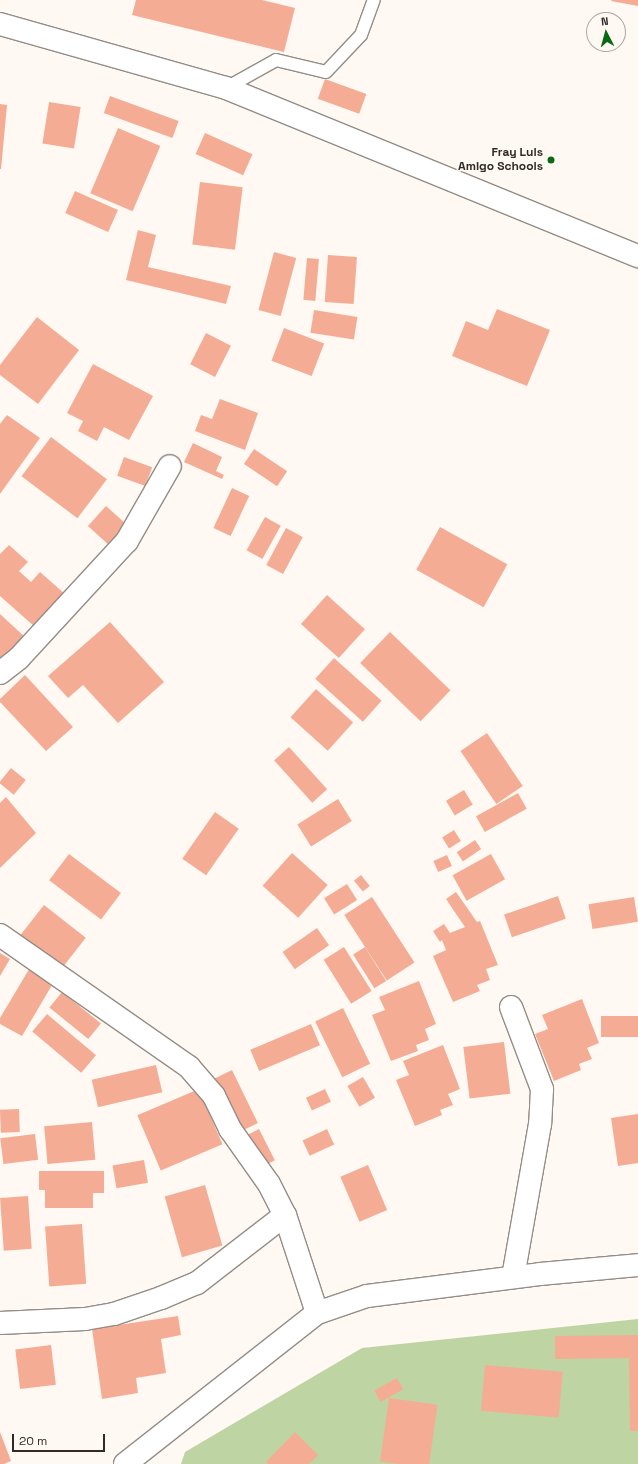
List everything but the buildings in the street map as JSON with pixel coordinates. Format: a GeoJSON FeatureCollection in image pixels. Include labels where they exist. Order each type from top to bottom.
{"type":"FeatureCollection","features":[{"type":"Feature","properties":{"kind":"street"},"geometry":{"type":"LineString","coordinates":[[0,24],[226,88],[638,256]]}},
{"type":"Feature","properties":{"kind":"street"},"geometry":{"type":"LineString","coordinates":[[0,673],[19,658],[126,541],[170,466]]}},
{"type":"Feature","properties":{"kind":"street"},"geometry":{"type":"LineString","coordinates":[[0,935],[188,1067],[214,1096],[230,1129],[269,1184],[285,1215],[317,1313]]}},
{"type":"Feature","properties":{"kind":"street"},"geometry":{"type":"LineString","coordinates":[[511,1007],[542,1089],[540,1124],[513,1277]]}},
{"type":"Feature","properties":{"kind":"street"},"geometry":{"type":"LineString","coordinates":[[0,1323],[85,1319],[114,1314],[161,1298],[197,1283],[285,1215]]}},
{"type":"Feature","properties":{"kind":"street"},"geometry":{"type":"LineString","coordinates":[[125,1464],[317,1313],[367,1296],[513,1277],[638,1266]]}},
{"type":"Feature","properties":{"kind":"lane"},"geometry":{"type":"LineString","coordinates":[[226,88],[276,60],[326,72],[361,35],[374,0]]}},
{"type":"Feature","properties":{"kind":"green space"},"geometry":{"type":"Polygon","coordinates":[[[638,1319],[638,1464],[181,1464],[185,1452],[362,1348],[638,1319]]]}},
{"type":"Feature","properties":{"kind":"place","name":"Fray Luis Amigo Schools"},"geometry":{"type":"Point","coordinates":[551,160]}}]}
